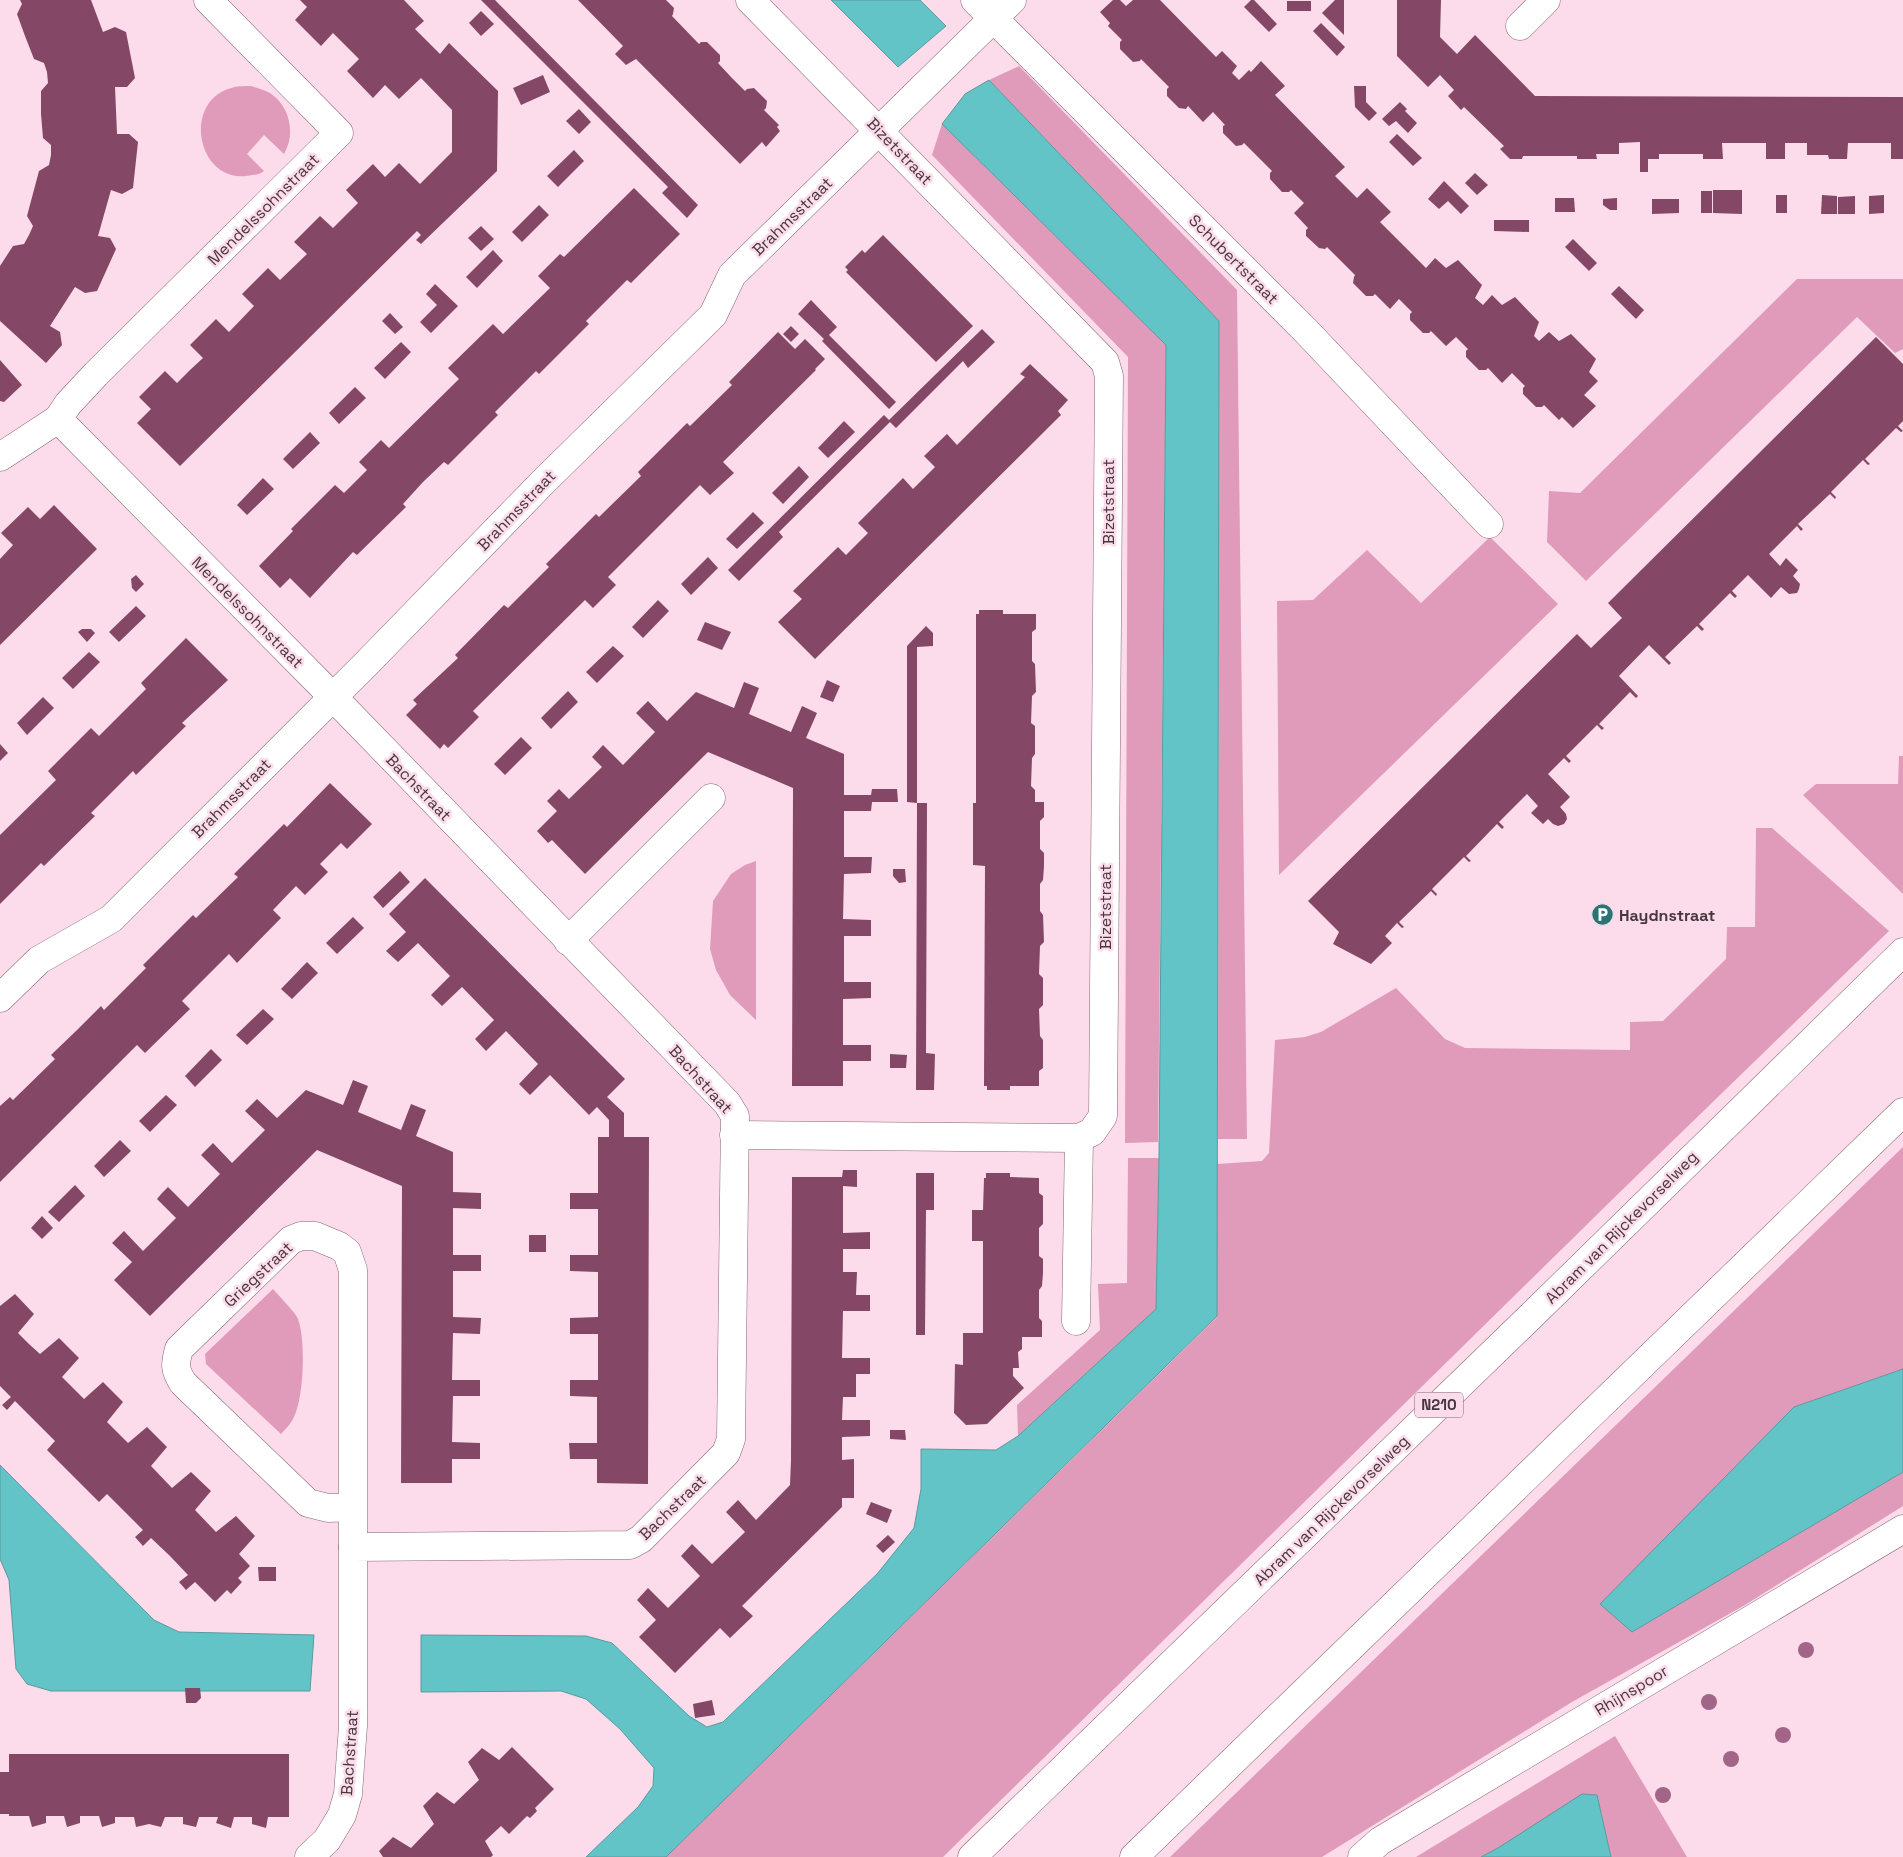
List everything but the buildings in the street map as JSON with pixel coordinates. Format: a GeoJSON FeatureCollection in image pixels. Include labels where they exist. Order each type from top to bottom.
{"type":"FeatureCollection","features":[{"type":"Feature","properties":{"kind":"main road","name":"Mendelssohnstraat"},"geometry":{"type":"LineString","coordinates":[[0,457],[58,420],[68,404],[96,374],[339,133],[208,0]]}},
{"type":"Feature","properties":{"kind":"main road","name":"Bizetstraat"},"geometry":{"type":"LineString","coordinates":[[750,0],[1105,362],[1109,376],[1103,1116],[1092,1132],[1079,1138]]}},
{"type":"Feature","properties":{"kind":"main road"},"geometry":{"type":"LineString","coordinates":[[1520,26],[1546,0]]}},
{"type":"Feature","properties":{"kind":"main road","name":"Brahmsstraat"},"geometry":{"type":"LineString","coordinates":[[0,998],[39,960],[111,919],[333,698],[543,482],[713,315],[732,275],[880,131],[993,6]]}},
{"type":"Feature","properties":{"kind":"main road","name":"Schubertstraat"},"geometry":{"type":"LineString","coordinates":[[993,6],[1489,524]]}},
{"type":"Feature","properties":{"kind":"main road","name":"Mendelssohnstraat"},"geometry":{"type":"LineString","coordinates":[[58,420],[333,698]]}},
{"type":"Feature","properties":{"kind":"main road","name":"Bachstraat"},"geometry":{"type":"LineString","coordinates":[[310,1857],[327,1840],[342,1815],[348,1794],[353,1726],[353,1547],[630,1545],[641,1539],[726,1453],[731,1438],[735,1116],[727,1103],[333,698]]}},
{"type":"Feature","properties":{"kind":"main road"},"geometry":{"type":"LineString","coordinates":[[568,941],[711,798]]}},
{"type":"Feature","properties":{"kind":"main road","name":"Abram van Rijckevorselweg"},"geometry":{"type":"LineString","coordinates":[[972,1857],[1530,1317],[1903,952]]}},
{"type":"Feature","properties":{"kind":"main road"},"geometry":{"type":"LineString","coordinates":[[1134,1857],[1903,1112]]}},
{"type":"Feature","properties":{"kind":"main road"},"geometry":{"type":"LineString","coordinates":[[734,1135],[1079,1138],[1076,1321]]}},
{"type":"Feature","properties":{"kind":"main road","name":"Griegstraat"},"geometry":{"type":"LineString","coordinates":[[352,1506],[328,1508],[308,1503],[183,1383],[176,1372],[179,1349],[290,1240],[301,1236],[315,1236],[339,1246],[347,1252],[352,1270],[353,1547]]}},
{"type":"Feature","properties":{"kind":"main road","name":"Rhijnspoor"},"geometry":{"type":"LineString","coordinates":[[1362,1857],[1388,1836],[1903,1529]]}},
{"type":"Feature","properties":{"kind":"shaded area"},"geometry":{"type":"Polygon","coordinates":[[[1019,66],[1237,290],[1247,1139],[1218,1139],[1219,321],[989,80],[1019,66]]]}},
{"type":"Feature","properties":{"kind":"shaded area"},"geometry":{"type":"Polygon","coordinates":[[[251,86],[270,93],[282,105],[289,121],[290,138],[288,146],[284,154],[264,135],[247,154],[264,171],[246,176],[229,174],[216,166],[207,154],[202,139],[201,123],[206,108],[216,96],[233,87],[251,86]]]}},
{"type":"Feature","properties":{"kind":"shaded area"},"geometry":{"type":"Polygon","coordinates":[[[942,124],[1166,345],[1158,1142],[1125,1143],[1128,357],[932,155],[942,124]]]}},
{"type":"Feature","properties":{"kind":"shaded area"},"geometry":{"type":"Polygon","coordinates":[[[1797,279],[1903,279],[1903,349],[1895,353],[1857,317],[1586,581],[1547,542],[1549,491],[1580,493],[1797,279]]]}},
{"type":"Feature","properties":{"kind":"shaded area"},"geometry":{"type":"Polygon","coordinates":[[[1490,537],[1558,604],[1279,875],[1277,601],[1313,600],[1367,550],[1421,603],[1490,537]]]}},
{"type":"Feature","properties":{"kind":"shaded area"},"geometry":{"type":"Polygon","coordinates":[[[1899,756],[1903,756],[1903,894],[1803,795],[1816,784],[1898,784],[1899,756]]]}},
{"type":"Feature","properties":{"kind":"shaded area"},"geometry":{"type":"Polygon","coordinates":[[[1756,828],[1772,828],[1889,931],[1619,1193],[943,1857],[666,1857],[1217,1317],[1217,1164],[1262,1161],[1269,1153],[1275,1040],[1305,1037],[1321,1032],[1396,988],[1445,1039],[1465,1048],[1630,1050],[1630,1022],[1663,1021],[1726,959],[1727,927],[1755,927],[1756,828]]]}},
{"type":"Feature","properties":{"kind":"shaded area"},"geometry":{"type":"Polygon","coordinates":[[[756,861],[756,1020],[730,995],[716,970],[710,949],[713,901],[731,874],[745,865],[756,861]]]}},
{"type":"Feature","properties":{"kind":"shaded area"},"geometry":{"type":"Polygon","coordinates":[[[1903,1147],[1903,1369],[1794,1407],[1632,1632],[1903,1472],[1903,1506],[1745,1605],[1572,1702],[1322,1857],[1170,1857],[1903,1147]]]}},
{"type":"Feature","properties":{"kind":"shaded area"},"geometry":{"type":"Polygon","coordinates":[[[1128,1158],[1159,1158],[1156,1309],[1018,1436],[1017,1405],[1100,1330],[1098,1284],[1127,1283],[1128,1158]]]}},
{"type":"Feature","properties":{"kind":"shaded area"},"geometry":{"type":"Polygon","coordinates":[[[273,1289],[297,1316],[301,1329],[303,1355],[302,1385],[297,1410],[289,1425],[281,1434],[206,1364],[205,1354],[273,1289]]]}},
{"type":"Feature","properties":{"kind":"shaded area"},"geometry":{"type":"Polygon","coordinates":[[[1615,1736],[1687,1857],[1611,1857],[1597,1795],[1481,1857],[1416,1857],[1615,1736]]]}},
{"type":"Feature","properties":{"kind":"water"},"geometry":{"type":"Polygon","coordinates":[[[831,0],[920,0],[946,26],[898,67],[831,0]]]}},
{"type":"Feature","properties":{"kind":"water"},"geometry":{"type":"Polygon","coordinates":[[[989,80],[1219,321],[1217,1316],[666,1857],[586,1857],[638,1807],[653,1786],[654,1768],[620,1729],[586,1699],[561,1691],[421,1692],[421,1635],[586,1636],[612,1643],[689,1716],[707,1727],[723,1722],[877,1574],[914,1528],[921,1489],[921,1449],[996,1450],[1018,1436],[1156,1309],[1166,345],[942,124],[965,94],[989,80]]]}},
{"type":"Feature","properties":{"kind":"water"},"geometry":{"type":"Polygon","coordinates":[[[1903,1369],[1903,1472],[1632,1632],[1600,1604],[1794,1407],[1903,1369]]]}},
{"type":"Feature","properties":{"kind":"water"},"geometry":{"type":"Polygon","coordinates":[[[0,1465],[154,1620],[179,1632],[314,1635],[310,1691],[51,1691],[27,1684],[16,1669],[9,1580],[0,1559],[0,1465]]]}},
{"type":"Feature","properties":{"kind":"water"},"geometry":{"type":"Polygon","coordinates":[[[1582,1794],[1597,1795],[1611,1857],[1481,1857],[1498,1848],[1582,1794]]]}},
{"type":"Feature","properties":{"kind":"place","name":"Haydnstraat"},"geometry":{"type":"Point","coordinates":[1603,915]}}]}
